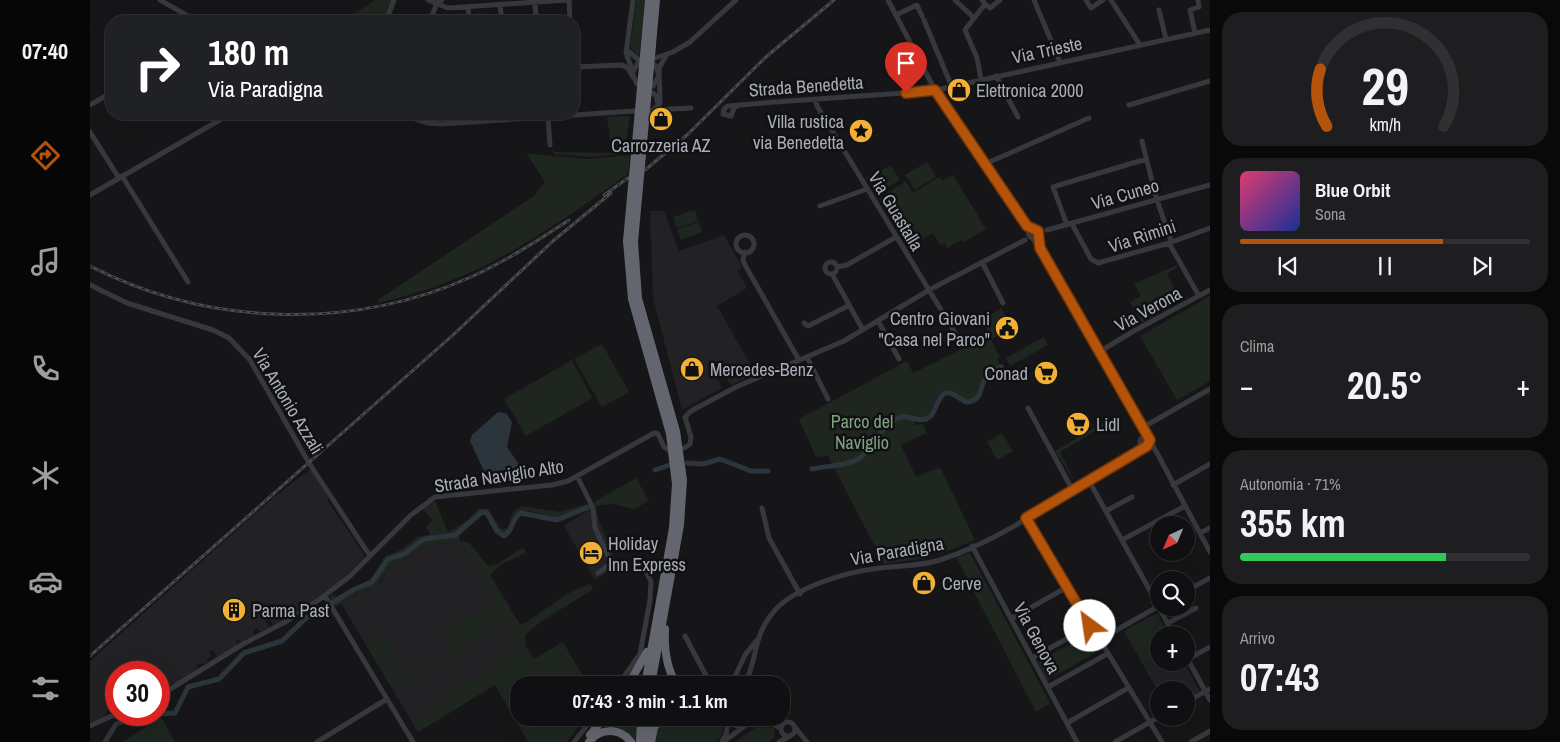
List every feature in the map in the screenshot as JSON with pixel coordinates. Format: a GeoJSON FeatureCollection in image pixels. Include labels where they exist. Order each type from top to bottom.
{"type":"FeatureCollection","features":[{"type":"Feature","properties":{"kind":"highway"},"geometry":{"type":"LineString","coordinates":[[646,676],[675,518],[676,468],[669,429],[632,299],[631,242],[648,44],[649,0]]}},
{"type":"Feature","properties":{"kind":"highway"},"geometry":{"type":"LineString","coordinates":[[648,44],[656,0]]}},
{"type":"Feature","properties":{"kind":"highway"},"geometry":{"type":"LineString","coordinates":[[631,242],[639,303],[675,426],[682,465],[682,515],[653,676]]}},
{"type":"Feature","properties":{"kind":"highway"},"geometry":{"type":"LineString","coordinates":[[671,578],[665,632],[666,655],[671,676]]}},
{"type":"Feature","properties":{"kind":"highway"},"geometry":{"type":"LineString","coordinates":[[633,676],[646,655],[659,607]]}},
{"type":"Feature","properties":{"kind":"highway"},"geometry":{"type":"LineString","coordinates":[[584,742],[597,726]]}},
{"type":"Feature","properties":{"kind":"highway"},"geometry":{"type":"LineString","coordinates":[[640,742],[641,726]]}},
{"type":"Feature","properties":{"kind":"highway"},"geometry":{"type":"LineString","coordinates":[[647,742],[648,726]]}},
{"type":"Feature","properties":{"kind":"highway"},"geometry":{"type":"LineString","coordinates":[[651,742],[655,726]]}},
{"type":"Feature","properties":{"kind":"highway"},"geometry":{"type":"LineString","coordinates":[[588,742],[597,733],[607,730],[621,734],[631,742]]}},
{"type":"Feature","properties":{"kind":"street"},"geometry":{"type":"LineString","coordinates":[[160,0],[184,15]]}},
{"type":"Feature","properties":{"kind":"street"},"geometry":{"type":"LineString","coordinates":[[388,15],[394,0]]}},
{"type":"Feature","properties":{"kind":"street"},"geometry":{"type":"LineString","coordinates":[[428,0],[448,8],[568,0],[569,15]]}},
{"type":"Feature","properties":{"kind":"street"},"geometry":{"type":"LineString","coordinates":[[432,15],[437,3],[442,0]]}},
{"type":"Feature","properties":{"kind":"street"},"geometry":{"type":"LineString","coordinates":[[633,0],[626,49],[637,84]]}},
{"type":"Feature","properties":{"kind":"street"},"geometry":{"type":"LineString","coordinates":[[655,58],[667,54],[693,39],[736,0]]}},
{"type":"Feature","properties":{"kind":"street"},"geometry":{"type":"LineString","coordinates":[[888,0],[935,90],[1032,233],[1149,439],[1210,552]]}},
{"type":"Feature","properties":{"kind":"street"},"geometry":{"type":"LineString","coordinates":[[955,0],[974,18]]}},
{"type":"Feature","properties":{"kind":"street"},"geometry":{"type":"LineString","coordinates":[[981,79],[977,58],[965,30],[984,2],[990,8],[1000,0]]}},
{"type":"Feature","properties":{"kind":"street"},"geometry":{"type":"LineString","coordinates":[[1034,0],[1060,62]]}},
{"type":"Feature","properties":{"kind":"street"},"geometry":{"type":"LineString","coordinates":[[1086,0],[1091,8],[1103,0]]}},
{"type":"Feature","properties":{"kind":"street"},"geometry":{"type":"LineString","coordinates":[[1112,0],[1140,45]]}},
{"type":"Feature","properties":{"kind":"street"},"geometry":{"type":"LineString","coordinates":[[1195,33],[1190,10],[1199,7],[1198,0]]}},
{"type":"Feature","properties":{"kind":"street"},"geometry":{"type":"LineString","coordinates":[[535,1],[536,15]]}},
{"type":"Feature","properties":{"kind":"street"},"geometry":{"type":"LineString","coordinates":[[500,4],[501,15]]}},
{"type":"Feature","properties":{"kind":"street"},"geometry":{"type":"LineString","coordinates":[[896,15],[917,5],[951,85]]}},
{"type":"Feature","properties":{"kind":"street"},"geometry":{"type":"LineString","coordinates":[[468,7],[469,15]]}},
{"type":"Feature","properties":{"kind":"street"},"geometry":{"type":"LineString","coordinates":[[1160,10],[1166,39]]}},
{"type":"Feature","properties":{"kind":"street","name":"Via Trieste"},"geometry":{"type":"LineString","coordinates":[[935,90],[1210,30]]}},
{"type":"Feature","properties":{"kind":"street"},"geometry":{"type":"LineString","coordinates":[[626,49],[639,62],[633,74]]}},
{"type":"Feature","properties":{"kind":"street"},"geometry":{"type":"LineString","coordinates":[[658,107],[661,63],[667,54]]}},
{"type":"Feature","properties":{"kind":"street"},"geometry":{"type":"LineString","coordinates":[[580,67],[617,64],[627,67],[633,74]]}},
{"type":"Feature","properties":{"kind":"street"},"geometry":{"type":"LineString","coordinates":[[655,65],[659,75]]}},
{"type":"Feature","properties":{"kind":"street"},"geometry":{"type":"LineString","coordinates":[[653,86],[659,75]]}},
{"type":"Feature","properties":{"kind":"street"},"geometry":{"type":"LineString","coordinates":[[996,76],[1018,116]]}},
{"type":"Feature","properties":{"kind":"street"},"geometry":{"type":"LineString","coordinates":[[1129,105],[1210,81]]}},
{"type":"Feature","properties":{"kind":"street","name":"Strada Benedetta"},"geometry":{"type":"LineString","coordinates":[[739,105],[935,90]]}},
{"type":"Feature","properties":{"kind":"street"},"geometry":{"type":"LineString","coordinates":[[651,109],[654,100],[652,93],[656,96],[658,107]]}},
{"type":"Feature","properties":{"kind":"street"},"geometry":{"type":"LineString","coordinates":[[90,105],[105,96]]}},
{"type":"Feature","properties":{"kind":"street"},"geometry":{"type":"LineString","coordinates":[[660,98],[668,110]]}},
{"type":"Feature","properties":{"kind":"street","name":"Via Guastalla"},"geometry":{"type":"LineString","coordinates":[[816,99],[818,107],[957,336]]}},
{"type":"Feature","properties":{"kind":"street"},"geometry":{"type":"LineString","coordinates":[[651,109],[658,107],[668,110]]}},
{"type":"Feature","properties":{"kind":"street"},"geometry":{"type":"LineString","coordinates":[[651,109],[691,108]]}},
{"type":"Feature","properties":{"kind":"street"},"geometry":{"type":"LineString","coordinates":[[580,116],[634,111]]}},
{"type":"Feature","properties":{"kind":"street"},"geometry":{"type":"LineString","coordinates":[[985,164],[1088,118]]}},
{"type":"Feature","properties":{"kind":"street"},"geometry":{"type":"LineString","coordinates":[[90,194],[220,120]]}},
{"type":"Feature","properties":{"kind":"street"},"geometry":{"type":"LineString","coordinates":[[423,120],[439,124],[509,120]]}},
{"type":"Feature","properties":{"kind":"street"},"geometry":{"type":"LineString","coordinates":[[548,120],[550,146]]}},
{"type":"Feature","properties":{"kind":"street"},"geometry":{"type":"LineString","coordinates":[[90,132],[188,282]]}},
{"type":"Feature","properties":{"kind":"street"},"geometry":{"type":"LineString","coordinates":[[1142,141],[1170,242],[1200,296]]}},
{"type":"Feature","properties":{"kind":"street"},"geometry":{"type":"LineString","coordinates":[[1070,224],[1053,187],[1146,159]]}},
{"type":"Feature","properties":{"kind":"street","name":"Via Cuneo"},"geometry":{"type":"LineString","coordinates":[[1032,233],[1210,185]]}},
{"type":"Feature","properties":{"kind":"street"},"geometry":{"type":"LineString","coordinates":[[820,206],[867,189]]}},
{"type":"Feature","properties":{"kind":"street","name":"Via Rimini"},"geometry":{"type":"LineString","coordinates":[[1070,224],[1091,258],[1098,262],[1170,242],[1210,228]]}},
{"type":"Feature","properties":{"kind":"street"},"geometry":{"type":"LineString","coordinates":[[684,448],[691,440],[685,419],[688,414],[736,387],[844,341],[928,290],[1032,233]]}},
{"type":"Feature","properties":{"kind":"street"},"geometry":{"type":"LineString","coordinates":[[837,267],[847,265],[896,237]]}},
{"type":"Feature","properties":{"kind":"street"},"geometry":{"type":"LineString","coordinates":[[745,252],[742,260],[744,266],[799,360]]}},
{"type":"Feature","properties":{"kind":"street"},"geometry":{"type":"LineString","coordinates":[[837,267],[831,262],[825,264],[825,271],[832,274],[863,330]]}},
{"type":"Feature","properties":{"kind":"street"},"geometry":{"type":"LineString","coordinates":[[982,262],[1003,302]]}},
{"type":"Feature","properties":{"kind":"street"},"geometry":{"type":"LineString","coordinates":[[832,274],[836,272],[837,267]]}},
{"type":"Feature","properties":{"kind":"street","name":"Via Antonio Azzali"},"geometry":{"type":"LineString","coordinates":[[90,285],[127,303],[213,330],[229,338],[250,360],[309,463],[370,556]]}},
{"type":"Feature","properties":{"kind":"street","name":"Via Verona"},"geometry":{"type":"LineString","coordinates":[[1099,352],[1210,290]]}},
{"type":"Feature","properties":{"kind":"street"},"geometry":{"type":"LineString","coordinates":[[804,323],[808,326],[848,306]]}},
{"type":"Feature","properties":{"kind":"street"},"geometry":{"type":"LineString","coordinates":[[878,321],[899,359]]}},
{"type":"Feature","properties":{"kind":"street"},"geometry":{"type":"LineString","coordinates":[[807,357],[828,399]]}},
{"type":"Feature","properties":{"kind":"street"},"geometry":{"type":"LineString","coordinates":[[1144,431],[1147,425],[1210,390]]}},
{"type":"Feature","properties":{"kind":"street"},"geometry":{"type":"LineString","coordinates":[[1028,408],[1072,489]]}},
{"type":"Feature","properties":{"kind":"street"},"geometry":{"type":"LineString","coordinates":[[1135,415],[1140,429],[1142,446],[1154,450]]}},
{"type":"Feature","properties":{"kind":"street","name":"Strada Naviglio Alto"},"geometry":{"type":"LineString","coordinates":[[170,689],[249,641],[328,601],[411,515],[435,497],[568,482],[653,433],[658,434],[664,446],[669,450]]}},
{"type":"Feature","properties":{"kind":"street"},"geometry":{"type":"LineString","coordinates":[[1140,441],[1143,437],[1149,439]]}},
{"type":"Feature","properties":{"kind":"street"},"geometry":{"type":"LineString","coordinates":[[1146,446],[1149,439]]}},
{"type":"Feature","properties":{"kind":"street","name":"Via Paradigna"},"geometry":{"type":"LineString","coordinates":[[1132,454],[1140,441]]}},
{"type":"Feature","properties":{"kind":"street","name":"Via Paradigna"},"geometry":{"type":"LineString","coordinates":[[735,676],[745,655],[776,608],[800,594],[844,575],[932,562],[972,546],[1026,518],[1088,479],[1146,446]]}},
{"type":"Feature","properties":{"kind":"street"},"geometry":{"type":"LineString","coordinates":[[1173,485],[1210,464]]}},
{"type":"Feature","properties":{"kind":"street","name":"Strada Naviglio Alto"},"geometry":{"type":"LineString","coordinates":[[577,476],[592,506],[595,528],[610,560],[610,565],[598,573]]}},
{"type":"Feature","properties":{"kind":"street"},"geometry":{"type":"LineString","coordinates":[[1088,479],[1150,591]]}},
{"type":"Feature","properties":{"kind":"street"},"geometry":{"type":"LineString","coordinates":[[1106,511],[1132,497]]}},
{"type":"Feature","properties":{"kind":"street"},"geometry":{"type":"LineString","coordinates":[[1122,540],[1185,506]]}},
{"type":"Feature","properties":{"kind":"street"},"geometry":{"type":"LineString","coordinates":[[762,508],[769,538],[800,594]]}},
{"type":"Feature","properties":{"kind":"street"},"geometry":{"type":"LineString","coordinates":[[1026,518],[1150,722],[1115,742]]}},
{"type":"Feature","properties":{"kind":"street"},"geometry":{"type":"LineString","coordinates":[[1200,534],[1210,528]]}},
{"type":"Feature","properties":{"kind":"street","name":"Via Genova"},"geometry":{"type":"LineString","coordinates":[[972,546],[1077,742]]}},
{"type":"Feature","properties":{"kind":"street"},"geometry":{"type":"LineString","coordinates":[[624,676],[640,654],[650,600],[651,582],[640,558]]}},
{"type":"Feature","properties":{"kind":"street"},"geometry":{"type":"LineString","coordinates":[[1195,586],[1210,578]]}},
{"type":"Feature","properties":{"kind":"street"},"geometry":{"type":"LineString","coordinates":[[1011,619],[1067,587]]}},
{"type":"Feature","properties":{"kind":"street"},"geometry":{"type":"LineString","coordinates":[[328,601],[413,742]]}},
{"type":"Feature","properties":{"kind":"street"},"geometry":{"type":"LineString","coordinates":[[1168,623],[1196,608]]}},
{"type":"Feature","properties":{"kind":"street"},"geometry":{"type":"LineString","coordinates":[[1099,640],[1150,612]]}},
{"type":"Feature","properties":{"kind":"street"},"geometry":{"type":"LineString","coordinates":[[1164,616],[1170,626]]}},
{"type":"Feature","properties":{"kind":"street"},"geometry":{"type":"LineString","coordinates":[[1032,658],[1090,626]]}},
{"type":"Feature","properties":{"kind":"street"},"geometry":{"type":"LineString","coordinates":[[685,636],[706,676]]}},
{"type":"Feature","properties":{"kind":"street","name":"Via Paradigna"},"geometry":{"type":"LineString","coordinates":[[748,676],[756,640]]}},
{"type":"Feature","properties":{"kind":"street"},"geometry":{"type":"LineString","coordinates":[[1195,654],[1210,647]]}},
{"type":"Feature","properties":{"kind":"street"},"geometry":{"type":"LineString","coordinates":[[1048,687],[1107,654]]}},
{"type":"Feature","properties":{"kind":"street"},"geometry":{"type":"LineString","coordinates":[[1194,671],[1210,700]]}},
{"type":"Feature","properties":{"kind":"street"},"geometry":{"type":"LineString","coordinates":[[1067,723],[1128,688]]}},
{"type":"Feature","properties":{"kind":"street"},"geometry":{"type":"LineString","coordinates":[[1195,697],[1210,689]]}},
{"type":"Feature","properties":{"kind":"street"},"geometry":{"type":"LineString","coordinates":[[317,742],[387,699]]}},
{"type":"Feature","properties":{"kind":"street"},"geometry":{"type":"LineString","coordinates":[[90,726],[105,719]]}},
{"type":"Feature","properties":{"kind":"street"},"geometry":{"type":"LineString","coordinates":[[790,722],[806,740]]}},
{"type":"Feature","properties":{"kind":"street"},"geometry":{"type":"LineString","coordinates":[[574,742],[587,726]]}},
{"type":"Feature","properties":{"kind":"street"},"geometry":{"type":"LineString","coordinates":[[722,742],[726,735],[727,726]]}},
{"type":"Feature","properties":{"kind":"street"},"geometry":{"type":"LineString","coordinates":[[734,726],[745,726]]}},
{"type":"Feature","properties":{"kind":"street"},"geometry":{"type":"LineString","coordinates":[[722,742],[745,726]]}},
{"type":"Feature","properties":{"kind":"street"},"geometry":{"type":"LineString","coordinates":[[777,726],[786,736],[792,734],[806,740]]}},
{"type":"Feature","properties":{"kind":"street"},"geometry":{"type":"LineString","coordinates":[[778,742],[784,726]]}},
{"type":"Feature","properties":{"kind":"street"},"geometry":{"type":"LineString","coordinates":[[778,742],[792,734],[794,726]]}},
{"type":"Feature","properties":{"kind":"street"},"geometry":{"type":"LineString","coordinates":[[1152,726],[1162,742]]}},
{"type":"Feature","properties":{"kind":"street"},"geometry":{"type":"LineString","coordinates":[[1192,742],[1210,731]]}},
{"type":"Feature","properties":{"kind":"shaded area"},"geometry":{"type":"Polygon","coordinates":[[[650,211],[664,211],[679,251],[724,235],[742,267],[737,270],[747,288],[717,306],[756,374],[731,385],[724,375],[717,378],[722,388],[682,410],[653,298],[650,211]]]}},
{"type":"Feature","properties":{"kind":"shaded area"},"geometry":{"type":"Polygon","coordinates":[[[498,412],[506,413],[512,422],[507,447],[520,466],[520,472],[504,480],[492,480],[486,475],[470,441],[472,435],[498,412]]]}},
{"type":"Feature","properties":{"kind":"shaded area"},"geometry":{"type":"Polygon","coordinates":[[[311,469],[329,498],[327,500],[364,554],[363,559],[342,580],[298,612],[292,605],[289,606],[294,614],[274,626],[261,606],[258,607],[269,627],[259,632],[257,628],[253,630],[254,635],[240,642],[239,639],[236,641],[238,645],[217,657],[213,650],[209,652],[211,657],[207,659],[207,663],[196,665],[198,669],[174,685],[173,683],[170,685],[170,661],[105,661],[105,716],[90,723],[90,661],[274,497],[311,469]]]}},
{"type":"Feature","properties":{"kind":"shaded area"},"geometry":{"type":"Polygon","coordinates":[[[595,506],[599,521],[618,566],[595,580],[564,526],[595,506]]]}},
{"type":"Feature","properties":{"kind":"shaded area"},"geometry":{"type":"Polygon","coordinates":[[[460,540],[532,662],[418,732],[341,603],[359,593],[370,590],[381,582],[390,567],[428,545],[460,540]]]}},
{"type":"Feature","properties":{"kind":"shaded area"},"geometry":{"type":"Polygon","coordinates":[[[1150,662],[1150,671],[1189,671],[1194,681],[1152,681],[1143,665],[1150,662]]]}},
{"type":"Feature","properties":{"kind":"shaded area"},"geometry":{"type":"Polygon","coordinates":[[[1195,682],[1200,691],[1195,694],[1195,682]]]}},
{"type":"Feature","properties":{"kind":"green space"},"geometry":{"type":"Polygon","coordinates":[[[375,0],[393,0],[387,15],[352,15],[375,0]]]}},
{"type":"Feature","properties":{"kind":"green space"},"geometry":{"type":"Polygon","coordinates":[[[636,0],[645,0],[639,56],[630,47],[636,0]]]}},
{"type":"Feature","properties":{"kind":"green space"},"geometry":{"type":"Polygon","coordinates":[[[630,116],[624,154],[590,157],[554,154],[553,150],[555,152],[612,153],[607,117],[630,116]]]}},
{"type":"Feature","properties":{"kind":"green space"},"geometry":{"type":"Polygon","coordinates":[[[526,153],[552,156],[554,158],[556,156],[589,159],[630,155],[628,174],[539,235],[480,268],[415,293],[378,303],[378,300],[535,195],[545,182],[526,153]]]}},
{"type":"Feature","properties":{"kind":"green space"},"geometry":{"type":"Polygon","coordinates":[[[927,162],[936,177],[915,190],[905,175],[927,162]]]}},
{"type":"Feature","properties":{"kind":"green space"},"geometry":{"type":"Polygon","coordinates":[[[891,165],[900,180],[876,194],[866,178],[891,165]]]}},
{"type":"Feature","properties":{"kind":"green space"},"geometry":{"type":"Polygon","coordinates":[[[953,175],[986,229],[963,242],[962,240],[947,248],[945,243],[940,245],[933,233],[961,217],[936,231],[908,248],[879,199],[906,181],[913,193],[939,177],[942,181],[953,175]]]}},
{"type":"Feature","properties":{"kind":"green space"},"geometry":{"type":"Polygon","coordinates":[[[695,210],[698,221],[677,228],[673,217],[695,210]]]}},
{"type":"Feature","properties":{"kind":"green space"},"geometry":{"type":"Polygon","coordinates":[[[699,222],[702,232],[681,240],[677,229],[699,222]]]}},
{"type":"Feature","properties":{"kind":"green space"},"geometry":{"type":"Polygon","coordinates":[[[1177,265],[1178,267],[1167,274],[1181,300],[1142,323],[1130,302],[1141,296],[1134,284],[1177,265]]]}},
{"type":"Feature","properties":{"kind":"green space"},"geometry":{"type":"Polygon","coordinates":[[[1210,296],[1210,381],[1177,400],[1140,336],[1210,296]]]}},
{"type":"Feature","properties":{"kind":"green space"},"geometry":{"type":"Polygon","coordinates":[[[1001,308],[1010,324],[997,331],[999,335],[992,339],[982,320],[1001,308]]]}},
{"type":"Feature","properties":{"kind":"green space","name":"Parco del Naviglio"},"geometry":{"type":"Polygon","coordinates":[[[989,336],[1000,357],[997,359],[1001,367],[985,375],[978,393],[972,399],[968,400],[948,390],[940,394],[928,417],[915,418],[914,425],[923,424],[927,433],[901,445],[916,477],[938,468],[941,469],[975,540],[940,554],[935,551],[942,547],[937,539],[920,548],[924,557],[932,553],[929,558],[884,564],[828,456],[816,457],[799,419],[907,361],[913,373],[989,336]]]}},
{"type":"Feature","properties":{"kind":"green space"},"geometry":{"type":"Polygon","coordinates":[[[1044,337],[1048,345],[1010,366],[1006,358],[1044,337]]]}},
{"type":"Feature","properties":{"kind":"green space"},"geometry":{"type":"Polygon","coordinates":[[[602,344],[629,392],[602,407],[574,359],[602,344]]]}},
{"type":"Feature","properties":{"kind":"green space"},"geometry":{"type":"Polygon","coordinates":[[[572,360],[592,398],[526,436],[504,399],[572,360]]]}},
{"type":"Feature","properties":{"kind":"green space"},"geometry":{"type":"Polygon","coordinates":[[[1121,416],[1060,452],[1075,482],[1055,451],[1107,420],[1109,422],[1121,416]]]}},
{"type":"Feature","properties":{"kind":"green space"},"geometry":{"type":"Polygon","coordinates":[[[1002,433],[1013,451],[997,460],[987,442],[1002,433]]]}},
{"type":"Feature","properties":{"kind":"green space"},"geometry":{"type":"Polygon","coordinates":[[[636,478],[649,501],[634,509],[613,504],[595,506],[594,502],[636,478]]]}},
{"type":"Feature","properties":{"kind":"green space"},"geometry":{"type":"Polygon","coordinates":[[[435,501],[448,532],[468,520],[478,509],[488,509],[501,529],[507,528],[514,511],[522,506],[559,512],[587,504],[588,506],[558,518],[529,511],[520,511],[514,516],[505,534],[499,531],[488,512],[480,511],[456,533],[423,537],[402,553],[388,557],[370,582],[355,587],[372,578],[385,556],[403,548],[418,536],[431,534],[426,528],[433,520],[422,509],[435,501]]]}},
{"type":"Feature","properties":{"kind":"green space"},"geometry":{"type":"Polygon","coordinates":[[[474,519],[473,523],[459,536],[460,540],[428,545],[390,567],[376,587],[357,594],[335,607],[333,604],[373,583],[388,561],[404,556],[423,541],[457,536],[474,519]]]}},
{"type":"Feature","properties":{"kind":"green space"},"geometry":{"type":"Polygon","coordinates":[[[463,541],[469,543],[488,566],[497,564],[522,548],[525,549],[525,553],[500,565],[490,575],[520,624],[525,623],[567,594],[589,584],[593,587],[592,590],[535,626],[525,636],[526,647],[534,659],[563,642],[583,676],[510,676],[510,711],[495,685],[418,732],[413,724],[432,712],[448,693],[520,648],[505,623],[394,692],[393,689],[448,654],[450,645],[442,631],[495,600],[461,543],[463,541]]]}},
{"type":"Feature","properties":{"kind":"green space"},"geometry":{"type":"Polygon","coordinates":[[[970,553],[1049,701],[1049,704],[1036,712],[956,557],[970,553]]]}},
{"type":"Feature","properties":{"kind":"green space"},"geometry":{"type":"Polygon","coordinates":[[[346,592],[331,601],[330,596],[333,594],[336,597],[346,592]]]}},
{"type":"Feature","properties":{"kind":"green space"},"geometry":{"type":"Polygon","coordinates":[[[1152,616],[1159,616],[1164,626],[1150,626],[1150,662],[1143,665],[1124,631],[1152,616]]]}},
{"type":"Feature","properties":{"kind":"green space"},"geometry":{"type":"Polygon","coordinates":[[[1090,633],[1101,650],[1047,680],[1038,662],[1090,633]]]}},
{"type":"Feature","properties":{"kind":"green space"},"geometry":{"type":"Polygon","coordinates":[[[377,638],[381,645],[388,641],[394,652],[378,665],[366,645],[377,638]]]}},
{"type":"Feature","properties":{"kind":"green space"},"geometry":{"type":"Polygon","coordinates":[[[397,658],[407,675],[390,685],[380,668],[397,658]]]}},
{"type":"Feature","properties":{"kind":"green space"},"geometry":{"type":"Polygon","coordinates":[[[147,726],[166,726],[175,742],[123,742],[147,726]]]}},
{"type":"Feature","properties":{"kind":"green space"},"geometry":{"type":"Polygon","coordinates":[[[519,726],[579,726],[567,742],[528,742],[519,726]]]}},
{"type":"Feature","properties":{"kind":"green space"},"geometry":{"type":"Polygon","coordinates":[[[636,726],[636,742],[603,727],[636,726]]]}},
{"type":"Feature","properties":{"kind":"green space"},"geometry":{"type":"Polygon","coordinates":[[[660,726],[722,726],[723,733],[716,742],[653,742],[660,726]]]}},
{"type":"Feature","properties":{"kind":"green space"},"geometry":{"type":"Polygon","coordinates":[[[757,727],[774,728],[775,737],[769,742],[734,742],[757,727]]]}},
{"type":"Feature","properties":{"kind":"waterway"},"geometry":{"type":"LineString","coordinates":[[812,469],[844,464],[856,460],[866,452],[882,431],[898,418],[906,417],[924,420],[931,416],[941,396],[945,393],[951,393],[966,402],[975,399],[980,393],[987,376],[1001,367]]}},
{"type":"Feature","properties":{"kind":"waterway"},"geometry":{"type":"LineString","coordinates":[[687,463],[703,464],[720,459],[751,471],[768,471]]}},
{"type":"Feature","properties":{"kind":"waterway"},"geometry":{"type":"LineString","coordinates":[[655,470],[670,465]]}},
{"type":"Feature","properties":{"kind":"waterway"},"geometry":{"type":"LineString","coordinates":[[332,603],[355,589],[372,582],[388,559],[404,554],[424,539],[455,535],[482,512],[487,513],[497,531],[504,536],[521,513],[557,520],[589,507]]}},
{"type":"Feature","properties":{"kind":"waterway"},"geometry":{"type":"LineString","coordinates":[[170,713],[175,713],[188,687],[219,679],[244,653],[282,641],[306,618],[328,605]]}},
{"type":"Feature","properties":{"kind":"waterway"},"geometry":{"type":"LineString","coordinates":[[105,742],[115,726]]}},
{"type":"Feature","properties":{"kind":"railway"},"geometry":{"type":"LineString","coordinates":[[645,170],[687,135],[767,56],[834,0]]}},
{"type":"Feature","properties":{"kind":"railway"},"geometry":{"type":"LineString","coordinates":[[604,195],[628,178]]}},
{"type":"Feature","properties":{"kind":"railway"},"geometry":{"type":"LineString","coordinates":[[90,656],[453,335],[553,241],[611,193]]}},
{"type":"Feature","properties":{"kind":"railway"},"geometry":{"type":"LineString","coordinates":[[90,266],[135,286],[182,301],[231,310],[279,314],[328,313],[377,306],[425,294],[471,277],[509,257],[569,220]]}},
{"type":"Feature","properties":{"kind":"place","name":"Elettronica 2000"},"geometry":{"type":"Point","coordinates":[959,90]}},
{"type":"Feature","properties":{"kind":"place","name":"Carrozzeria AZ"},"geometry":{"type":"Point","coordinates":[661,119]}},
{"type":"Feature","properties":{"kind":"place","name":"Villa rustica via Benedetta"},"geometry":{"type":"Point","coordinates":[861,131]}},
{"type":"Feature","properties":{"kind":"place","name":"Centro Giovani \"Casa nel Parco\""},"geometry":{"type":"Point","coordinates":[1007,328]}},
{"type":"Feature","properties":{"kind":"place","name":"Mercedes-Benz"},"geometry":{"type":"Point","coordinates":[692,369]}},
{"type":"Feature","properties":{"kind":"place","name":"Conad"},"geometry":{"type":"Point","coordinates":[1046,373]}},
{"type":"Feature","properties":{"kind":"place","name":"Lidl"},"geometry":{"type":"Point","coordinates":[1078,424]}},
{"type":"Feature","properties":{"kind":"place","name":"Holiday Inn Express"},"geometry":{"type":"Point","coordinates":[591,553]}},
{"type":"Feature","properties":{"kind":"place","name":"Cerve"},"geometry":{"type":"Point","coordinates":[924,583]}},
{"type":"Feature","properties":{"kind":"place","name":"Parma Past"},"geometry":{"type":"Point","coordinates":[234,610]}},
{"type":"Feature","properties":{"kind":"route"},"geometry":{"type":"LineString","coordinates":[[906,93],[935,90],[1027,226],[1036,228],[1039,234],[1040,248],[1150,440],[1149,445],[1132,453],[1026,518],[1090,626]]}}]}
